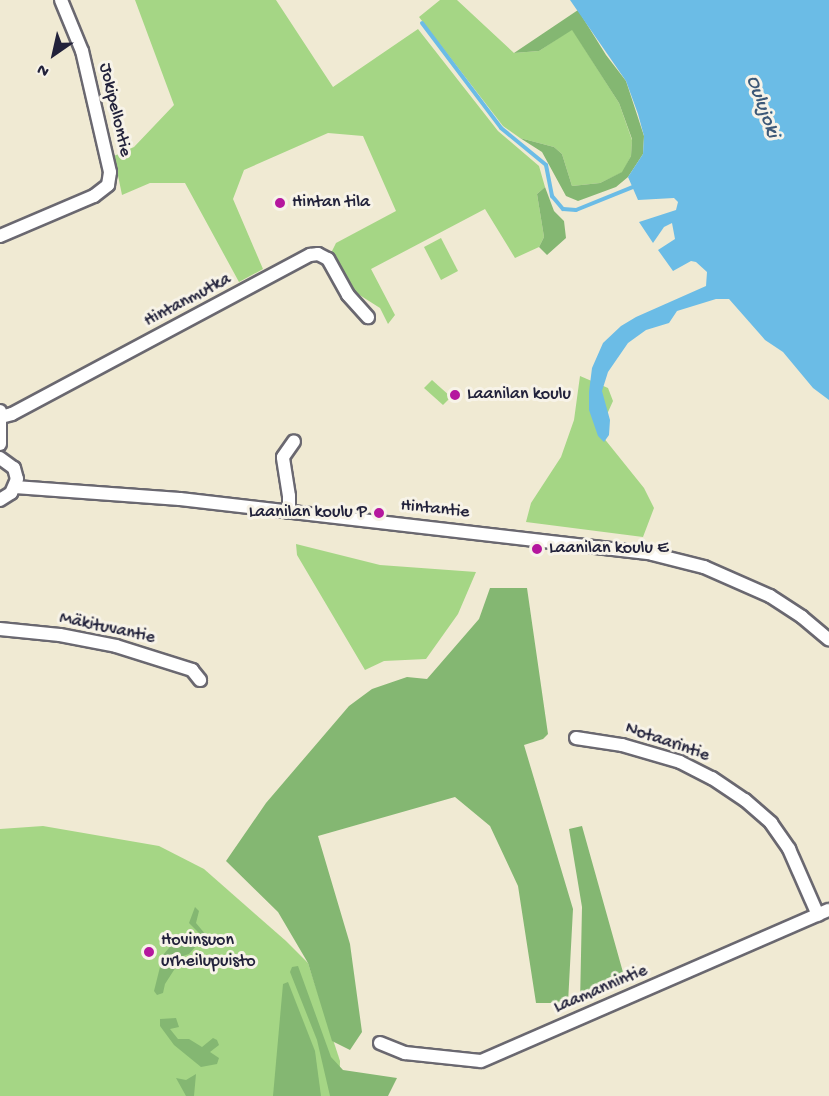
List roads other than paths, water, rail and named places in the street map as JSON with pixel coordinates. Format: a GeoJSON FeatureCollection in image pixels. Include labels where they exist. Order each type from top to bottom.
{"type":"FeatureCollection","features":[{"type":"Feature","properties":{"kind":"street","name":"Jokipellontie"},"geometry":{"type":"LineString","coordinates":[[0,236],[94,196],[108,185],[110,172],[82,51],[61,0]]}},
{"type":"Feature","properties":{"kind":"street","name":"Hintanmutka"},"geometry":{"type":"LineString","coordinates":[[1,414],[12,414],[310,255],[318,254],[328,259],[348,295],[368,316]]}},
{"type":"Feature","properties":{"kind":"street"},"geometry":{"type":"LineString","coordinates":[[0,444],[1,414]]}},
{"type":"Feature","properties":{"kind":"street"},"geometry":{"type":"LineString","coordinates":[[289,512],[289,495],[283,457],[294,441]]}},
{"type":"Feature","properties":{"kind":"street"},"geometry":{"type":"LineString","coordinates":[[0,458],[14,468],[15,487],[11,493],[0,500]]}},
{"type":"Feature","properties":{"kind":"street","name":"Hintantie"},"geometry":{"type":"LineString","coordinates":[[15,487],[180,500],[610,548],[678,559],[729,576],[770,596],[802,617],[829,640]]}},
{"type":"Feature","properties":{"kind":"street","name":"Mäkituvantie"},"geometry":{"type":"LineString","coordinates":[[0,629],[60,635],[116,646],[192,670],[200,680]]}},
{"type":"Feature","properties":{"kind":"street","name":"Notaarintie"},"geometry":{"type":"LineString","coordinates":[[576,738],[622,745],[680,762],[712,778],[745,800],[771,822],[789,849],[824,912]]}},
{"type":"Feature","properties":{"kind":"street","name":"Laamannintie"},"geometry":{"type":"LineString","coordinates":[[380,1043],[405,1053],[481,1061],[824,912]]}},
{"type":"Feature","properties":{"kind":"water","name":"Oulujoki"},"geometry":{"type":"Polygon","coordinates":[[[570,0],[829,0],[829,400],[813,388],[783,352],[765,340],[729,299],[716,299],[677,311],[669,323],[646,330],[628,343],[608,372],[602,391],[610,420],[609,435],[604,442],[598,436],[589,410],[589,392],[592,368],[603,343],[621,326],[636,317],[706,286],[707,272],[696,262],[691,261],[673,271],[658,250],[675,239],[672,223],[664,227],[653,243],[639,222],[676,210],[678,202],[674,198],[638,200],[628,177],[643,154],[644,136],[638,114],[626,81],[570,0]]]}},
{"type":"Feature","properties":{"kind":"waterway"},"geometry":{"type":"LineString","coordinates":[[422,23],[501,128],[546,165],[552,196],[563,209],[576,210],[633,187]]}},
{"type":"Feature","properties":{"kind":"place","name":"Hintan tila"},"geometry":{"type":"Point","coordinates":[280,203]}},
{"type":"Feature","properties":{"kind":"place","name":"Laanilan koulu"},"geometry":{"type":"Point","coordinates":[455,395]}},
{"type":"Feature","properties":{"kind":"place","name":"Laanilan koulu P"},"geometry":{"type":"Point","coordinates":[379,513]}},
{"type":"Feature","properties":{"kind":"place","name":"Laanilan koulu E"},"geometry":{"type":"Point","coordinates":[537,549]}},
{"type":"Feature","properties":{"kind":"place","name":"Hovinsuon urheilupuisto"},"geometry":{"type":"Point","coordinates":[149,952]}}]}
